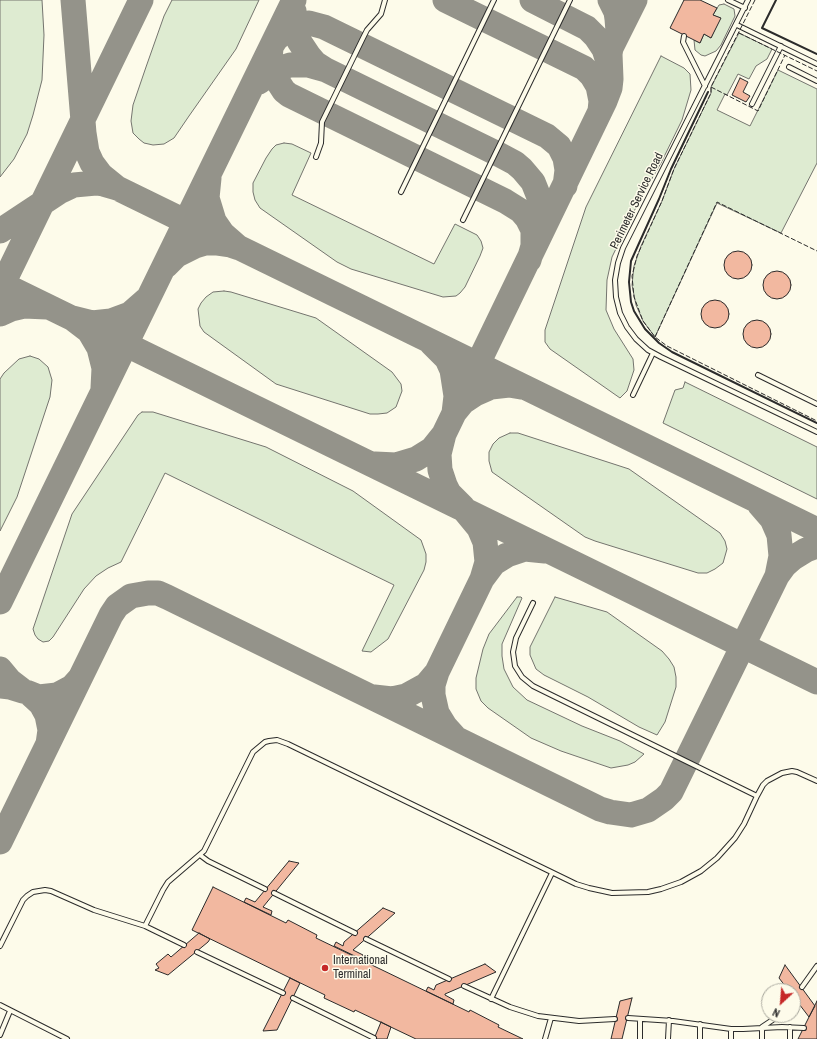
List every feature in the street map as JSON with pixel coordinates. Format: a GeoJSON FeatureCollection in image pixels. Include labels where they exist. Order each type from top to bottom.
{"type":"FeatureCollection","features":[{"type":"Feature","properties":{"kind":"lane"},"geometry":{"type":"LineString","coordinates":[[316,157],[321,143],[321,127],[323,118],[367,30],[381,14],[385,0]]}},
{"type":"Feature","properties":{"kind":"lane"},"geometry":{"type":"LineString","coordinates":[[401,192],[494,0]]}},
{"type":"Feature","properties":{"kind":"lane"},"geometry":{"type":"LineString","coordinates":[[463,220],[570,0]]}},
{"type":"Feature","properties":{"kind":"lane"},"geometry":{"type":"LineString","coordinates":[[728,0],[745,8]]}},
{"type":"Feature","properties":{"kind":"lane","name":"Perimeter Service Road"},"geometry":{"type":"LineString","coordinates":[[748,0],[623,248],[615,280],[616,297],[620,313],[627,327],[636,339],[653,353],[817,432]]}},
{"type":"Feature","properties":{"kind":"lane"},"geometry":{"type":"LineString","coordinates":[[737,24],[817,64]]}},
{"type":"Feature","properties":{"kind":"lane"},"geometry":{"type":"LineString","coordinates":[[684,36],[683,42],[705,86]]}},
{"type":"Feature","properties":{"kind":"lane"},"geometry":{"type":"LineString","coordinates":[[752,104],[781,46]]}},
{"type":"Feature","properties":{"kind":"lane"},"geometry":{"type":"LineString","coordinates":[[789,67],[817,81]]}},
{"type":"Feature","properties":{"kind":"lane"},"geometry":{"type":"LineString","coordinates":[[633,395],[653,353]]}},
{"type":"Feature","properties":{"kind":"lane"},"geometry":{"type":"LineString","coordinates":[[758,374],[817,404]]}},
{"type":"Feature","properties":{"kind":"lane"},"geometry":{"type":"LineString","coordinates":[[533,603],[516,638],[513,652],[515,666],[522,677],[540,689],[757,796]]}},
{"type":"Feature","properties":{"kind":"lane"},"geometry":{"type":"LineString","coordinates":[[145,926],[168,882],[200,855],[207,846],[254,752],[265,742],[277,740],[288,744],[552,873],[589,888],[612,893],[648,892],[672,886],[701,871],[724,851],[740,831],[757,796],[767,781],[782,773],[792,771],[817,781]]}},
{"type":"Feature","properties":{"kind":"lane"},"geometry":{"type":"LineString","coordinates":[[200,855],[208,861],[265,889]]}},
{"type":"Feature","properties":{"kind":"lane"},"geometry":{"type":"LineString","coordinates":[[491,999],[552,873]]}},
{"type":"Feature","properties":{"kind":"lane"},"geometry":{"type":"LineString","coordinates":[[0,946],[23,900],[27,896],[40,891],[51,892],[94,910],[145,926],[184,946]]}},
{"type":"Feature","properties":{"kind":"lane"},"geometry":{"type":"LineString","coordinates":[[274,893],[355,933]]}},
{"type":"Feature","properties":{"kind":"lane"},"geometry":{"type":"LineString","coordinates":[[366,939],[449,979]]}},
{"type":"Feature","properties":{"kind":"lane"},"geometry":{"type":"LineString","coordinates":[[197,952],[283,993]]}},
{"type":"Feature","properties":{"kind":"lane"},"geometry":{"type":"LineString","coordinates":[[802,987],[817,966]]}},
{"type":"Feature","properties":{"kind":"lane"},"geometry":{"type":"LineString","coordinates":[[464,986],[523,1012],[551,1018],[579,1021],[615,1019]]}},
{"type":"Feature","properties":{"kind":"lane"},"geometry":{"type":"LineString","coordinates":[[293,998],[374,1038]]}},
{"type":"Feature","properties":{"kind":"lane"},"geometry":{"type":"LineString","coordinates":[[0,1005],[67,1039]]}},
{"type":"Feature","properties":{"kind":"lane"},"geometry":{"type":"LineString","coordinates":[[0,1035],[10,1011]]}},
{"type":"Feature","properties":{"kind":"lane"},"geometry":{"type":"LineString","coordinates":[[545,1039],[551,1018]]}},
{"type":"Feature","properties":{"kind":"lane"},"geometry":{"type":"LineString","coordinates":[[628,1018],[669,1020],[731,1029],[804,1028]]}},
{"type":"Feature","properties":{"kind":"lane"},"geometry":{"type":"LineString","coordinates":[[640,1019],[640,1039]]}},
{"type":"Feature","properties":{"kind":"lane"},"geometry":{"type":"LineString","coordinates":[[668,1039],[669,1020]]}},
{"type":"Feature","properties":{"kind":"lane"},"geometry":{"type":"LineString","coordinates":[[753,1029],[769,1023]]}},
{"type":"Feature","properties":{"kind":"lane"},"geometry":{"type":"LineString","coordinates":[[700,1024],[700,1039]]}},
{"type":"Feature","properties":{"kind":"lane"},"geometry":{"type":"LineString","coordinates":[[790,1027],[790,1039]]}},
{"type":"Feature","properties":{"kind":"lane"},"geometry":{"type":"LineString","coordinates":[[762,1028],[762,1039]]}},
{"type":"Feature","properties":{"kind":"lane"},"geometry":{"type":"LineString","coordinates":[[731,1029],[731,1039]]}},
{"type":"Feature","properties":{"kind":"green space"},"geometry":{"type":"Polygon","coordinates":[[[0,0],[42,0],[44,35],[42,80],[33,115],[27,134],[14,159],[0,177],[0,0]]]}},
{"type":"Feature","properties":{"kind":"green space"},"geometry":{"type":"Polygon","coordinates":[[[172,0],[259,0],[236,49],[174,138],[164,144],[153,145],[144,143],[133,133],[131,121],[133,105],[164,16],[172,0]]]}},
{"type":"Feature","properties":{"kind":"green space"},"geometry":{"type":"Polygon","coordinates":[[[724,4],[734,9],[735,16],[721,45],[716,51],[705,56],[701,55],[695,50],[694,40],[700,43],[704,34],[711,38],[720,18],[713,15],[719,5],[724,4]]]}},
{"type":"Feature","properties":{"kind":"green space"},"geometry":{"type":"Polygon","coordinates":[[[739,33],[772,49],[767,59],[756,66],[749,79],[738,74],[717,110],[750,126],[778,70],[817,89],[817,163],[781,233],[717,203],[655,337],[643,321],[636,305],[632,285],[634,266],[674,169],[711,93],[711,87],[739,33]]]}},
{"type":"Feature","properties":{"kind":"green space"},"geometry":{"type":"Polygon","coordinates":[[[661,56],[684,68],[690,74],[691,90],[682,120],[661,163],[640,199],[612,257],[607,280],[606,310],[614,329],[633,359],[634,370],[627,391],[620,398],[550,349],[545,342],[545,330],[586,207],[661,56]]]}},
{"type":"Feature","properties":{"kind":"green space"},"geometry":{"type":"Polygon","coordinates":[[[284,143],[292,144],[311,153],[292,195],[434,264],[455,224],[477,235],[483,248],[465,287],[456,296],[443,297],[351,269],[337,262],[260,208],[255,200],[253,183],[272,149],[276,145],[284,143]]]}},
{"type":"Feature","properties":{"kind":"green space"},"geometry":{"type":"Polygon","coordinates":[[[224,291],[316,318],[392,372],[401,384],[402,391],[396,407],[387,413],[370,414],[276,384],[204,332],[200,326],[198,309],[201,303],[213,292],[224,291]]]}},
{"type":"Feature","properties":{"kind":"green space"},"geometry":{"type":"Polygon","coordinates":[[[30,356],[39,359],[48,367],[52,380],[50,397],[17,497],[0,531],[0,379],[4,373],[19,359],[30,356]]]}},
{"type":"Feature","properties":{"kind":"green space"},"geometry":{"type":"Polygon","coordinates":[[[685,382],[817,447],[817,499],[663,423],[675,390],[683,388],[685,382]]]}},
{"type":"Feature","properties":{"kind":"green space"},"geometry":{"type":"Polygon","coordinates":[[[142,412],[153,412],[266,447],[353,491],[421,540],[426,554],[424,570],[388,639],[371,652],[362,651],[394,585],[165,473],[121,562],[96,576],[84,589],[49,641],[43,642],[38,639],[33,629],[72,514],[138,415],[142,412]]]}},
{"type":"Feature","properties":{"kind":"green space"},"geometry":{"type":"Polygon","coordinates":[[[510,433],[518,433],[629,469],[720,533],[725,541],[727,549],[723,563],[707,573],[698,573],[585,537],[492,472],[489,461],[489,452],[493,444],[499,438],[510,433]]]}},
{"type":"Feature","properties":{"kind":"green space"},"geometry":{"type":"Polygon","coordinates":[[[517,597],[522,598],[502,644],[504,669],[513,687],[527,700],[582,726],[620,741],[644,754],[635,762],[628,765],[611,768],[561,751],[531,738],[488,708],[481,701],[476,689],[476,678],[483,649],[489,634],[517,597]]]}},
{"type":"Feature","properties":{"kind":"green space"},"geometry":{"type":"Polygon","coordinates":[[[555,597],[607,612],[662,651],[669,659],[674,667],[676,687],[665,722],[657,735],[639,727],[588,697],[544,675],[536,669],[530,655],[530,647],[555,597]]]}},
{"type":"Feature","properties":{"kind":"building"},"geometry":{"type":"Polygon","coordinates":[[[684,0],[700,0],[717,8],[713,15],[721,18],[711,38],[704,34],[700,43],[670,28],[684,0]]]}},
{"type":"Feature","properties":{"kind":"building"},"geometry":{"type":"Polygon","coordinates":[[[740,78],[748,82],[743,92],[750,96],[746,102],[732,95],[740,78]]]}},
{"type":"Feature","properties":{"kind":"building"},"geometry":{"type":"Polygon","coordinates":[[[738,251],[748,255],[752,265],[748,275],[738,279],[728,275],[724,265],[728,255],[738,251]]]}},
{"type":"Feature","properties":{"kind":"building"},"geometry":{"type":"Polygon","coordinates":[[[777,271],[783,272],[787,275],[790,279],[790,291],[787,295],[783,298],[777,299],[771,298],[767,295],[764,291],[763,285],[764,279],[767,275],[771,272],[777,271]]]}},
{"type":"Feature","properties":{"kind":"building"},"geometry":{"type":"Polygon","coordinates":[[[715,300],[725,304],[729,314],[725,324],[715,328],[705,324],[701,314],[705,304],[715,300]]]}},
{"type":"Feature","properties":{"kind":"building"},"geometry":{"type":"Polygon","coordinates":[[[757,320],[767,324],[771,334],[767,344],[757,348],[747,344],[743,334],[747,324],[757,320]]]}},
{"type":"Feature","properties":{"kind":"building"},"geometry":{"type":"Polygon","coordinates":[[[289,861],[299,863],[263,907],[272,911],[271,915],[244,902],[246,898],[255,902],[289,861]]]}},
{"type":"Feature","properties":{"kind":"building","name":"International Terminal"},"geometry":{"type":"Polygon","coordinates":[[[213,887],[286,923],[288,920],[317,935],[316,938],[469,1012],[470,1010],[499,1025],[498,1027],[523,1039],[416,1039],[355,1010],[354,1012],[324,998],[325,995],[192,930],[213,887]]]}},
{"type":"Feature","properties":{"kind":"building"},"geometry":{"type":"Polygon","coordinates":[[[383,908],[395,913],[353,950],[363,955],[361,959],[334,946],[336,942],[343,946],[344,942],[383,908]]]}},
{"type":"Feature","properties":{"kind":"building"},"geometry":{"type":"Polygon","coordinates":[[[199,933],[210,939],[208,942],[168,975],[155,970],[159,968],[156,964],[168,954],[171,957],[199,933]]]}},
{"type":"Feature","properties":{"kind":"building"},"geometry":{"type":"Polygon","coordinates":[[[485,964],[496,972],[445,994],[454,1000],[453,1004],[426,991],[428,987],[434,990],[436,985],[485,964]]]}},
{"type":"Feature","properties":{"kind":"building"},"geometry":{"type":"Polygon","coordinates":[[[785,965],[798,983],[783,983],[779,978],[785,965]]]}},
{"type":"Feature","properties":{"kind":"building"},"geometry":{"type":"Polygon","coordinates":[[[290,978],[300,983],[277,1030],[263,1031],[290,978]]]}},
{"type":"Feature","properties":{"kind":"building"},"geometry":{"type":"Polygon","coordinates":[[[801,987],[815,1006],[809,1017],[801,1006],[801,987]]]}},
{"type":"Feature","properties":{"kind":"building"},"geometry":{"type":"Polygon","coordinates":[[[632,998],[622,1039],[611,1039],[620,1001],[632,998]]]}},
{"type":"Feature","properties":{"kind":"building"},"geometry":{"type":"Polygon","coordinates":[[[817,1001],[817,1039],[798,1039],[817,1001]]]}},
{"type":"Feature","properties":{"kind":"building"},"geometry":{"type":"Polygon","coordinates":[[[381,1022],[391,1027],[387,1039],[374,1039],[381,1022]]]}},
{"type":"Feature","properties":{"kind":"taxiway"},"geometry":{"type":"LineString","coordinates":[[73,0],[84,133],[87,152],[92,163],[101,175],[117,188]]}},
{"type":"Feature","properties":{"kind":"taxiway"},"geometry":{"type":"LineString","coordinates":[[0,290],[141,0]]}},
{"type":"Feature","properties":{"kind":"taxiway"},"geometry":{"type":"LineString","coordinates":[[0,602],[294,0]]}},
{"type":"Feature","properties":{"kind":"taxiway"},"geometry":{"type":"LineString","coordinates":[[445,0],[584,68],[592,76],[598,86],[601,101],[600,111]]}},
{"type":"Feature","properties":{"kind":"taxiway"},"geometry":{"type":"LineString","coordinates":[[532,0],[587,28],[596,37],[604,49],[610,68]]}},
{"type":"Feature","properties":{"kind":"taxiway"},"geometry":{"type":"LineString","coordinates":[[610,0],[616,12],[618,31],[616,37]]}},
{"type":"Feature","properties":{"kind":"taxiway"},"geometry":{"type":"LineString","coordinates":[[444,434],[605,101],[610,88],[611,48],[635,0]]}},
{"type":"Feature","properties":{"kind":"taxiway"},"geometry":{"type":"LineString","coordinates":[[294,11],[299,41],[315,63],[326,70],[500,155],[515,163],[522,169],[533,182],[541,202],[543,212],[541,232]]}},
{"type":"Feature","properties":{"kind":"taxiway"},"geometry":{"type":"LineString","coordinates":[[529,260],[533,246],[533,230],[527,218],[521,211],[505,201],[289,95],[284,91],[273,74],[270,62],[271,47],[276,39],[284,32],[297,26],[309,23],[324,27],[547,136],[559,146],[565,158],[567,170],[565,186]]}},
{"type":"Feature","properties":{"kind":"taxiway"},"geometry":{"type":"LineString","coordinates":[[259,82],[275,70],[290,65],[308,65],[326,70]]}},
{"type":"Feature","properties":{"kind":"taxiway"},"geometry":{"type":"LineString","coordinates":[[166,266],[177,255],[205,243],[230,245],[239,248],[223,234],[214,221],[207,198],[209,178]]}},
{"type":"Feature","properties":{"kind":"taxiway"},"geometry":{"type":"LineString","coordinates":[[0,231],[59,192],[74,185],[96,183],[117,188],[817,530]]}},
{"type":"Feature","properties":{"kind":"taxiway"},"geometry":{"type":"LineString","coordinates":[[0,283],[817,682]]}},
{"type":"Feature","properties":{"kind":"taxiway"},"geometry":{"type":"LineString","coordinates":[[103,388],[104,368],[99,348],[89,331],[72,318],[92,323],[111,321],[130,314],[146,300]]}},
{"type":"Feature","properties":{"kind":"taxiway"},"geometry":{"type":"LineString","coordinates":[[0,314],[11,309],[24,306],[47,307]]}},
{"type":"Feature","properties":{"kind":"taxiway"},"geometry":{"type":"LineString","coordinates":[[432,344],[447,359],[452,370],[456,396],[454,413],[463,402],[475,394],[491,387],[509,385],[521,387]]}},
{"type":"Feature","properties":{"kind":"taxiway"},"geometry":{"type":"LineString","coordinates":[[375,464],[396,465],[416,459],[432,449],[444,434],[439,454],[440,470],[449,493],[463,507]]}},
{"type":"Feature","properties":{"kind":"taxiway"},"geometry":{"type":"LineString","coordinates":[[759,504],[772,519],[779,535],[781,556],[777,576],[785,565],[793,558],[806,550],[817,546]]}},
{"type":"Feature","properties":{"kind":"taxiway"},"geometry":{"type":"LineString","coordinates":[[465,511],[479,528],[485,542],[487,562],[482,579],[494,563],[507,555],[525,549],[545,551]]}},
{"type":"Feature","properties":{"kind":"taxiway"},"geometry":{"type":"LineString","coordinates":[[0,842],[111,615],[117,606],[131,596],[158,593],[600,809],[631,815],[648,810],[671,792],[777,576]]}},
{"type":"Feature","properties":{"kind":"taxiway"},"geometry":{"type":"LineString","coordinates":[[437,672],[482,579]]}},
{"type":"Feature","properties":{"kind":"taxiway"},"geometry":{"type":"LineString","coordinates":[[0,669],[10,681],[23,691],[0,686]]}},
{"type":"Feature","properties":{"kind":"taxiway"},"geometry":{"type":"LineString","coordinates":[[374,697],[392,699],[406,696],[426,685],[437,672],[433,685],[433,695],[437,713],[445,726],[454,736]]}},
{"type":"Feature","properties":{"kind":"taxiway"},"geometry":{"type":"LineString","coordinates":[[48,744],[50,730],[47,715],[41,704],[29,693],[39,697],[57,695],[72,687],[80,678]]}},
{"type":"Feature","properties":{"kind":"fence"},"geometry":{"type":"LineString","coordinates":[[755,0],[711,87],[711,93],[674,169],[662,201],[637,256],[632,276],[634,297],[643,321],[655,337],[667,346],[817,421]]}},
{"type":"Feature","properties":{"kind":"fence"},"geometry":{"type":"LineString","coordinates":[[739,33],[817,71]]}},
{"type":"Feature","properties":{"kind":"fence"},"geometry":{"type":"LineString","coordinates":[[711,87],[758,111],[785,55]]}},
{"type":"Feature","properties":{"kind":"fence"},"geometry":{"type":"LineString","coordinates":[[655,337],[717,202],[817,251]]}},
{"type":"Feature","properties":{"kind":"wall"},"geometry":{"type":"LineString","coordinates":[[776,0],[762,28],[817,54]]}},
{"type":"Feature","properties":{"kind":"wall"},"geometry":{"type":"LineString","coordinates":[[708,92],[671,169],[631,261],[629,282],[631,302],[634,311],[645,329],[659,343],[672,352],[817,423]]}},
{"type":"Feature","properties":{"kind":"place","name":"International Terminal"},"geometry":{"type":"Point","coordinates":[325,968]}}]}
